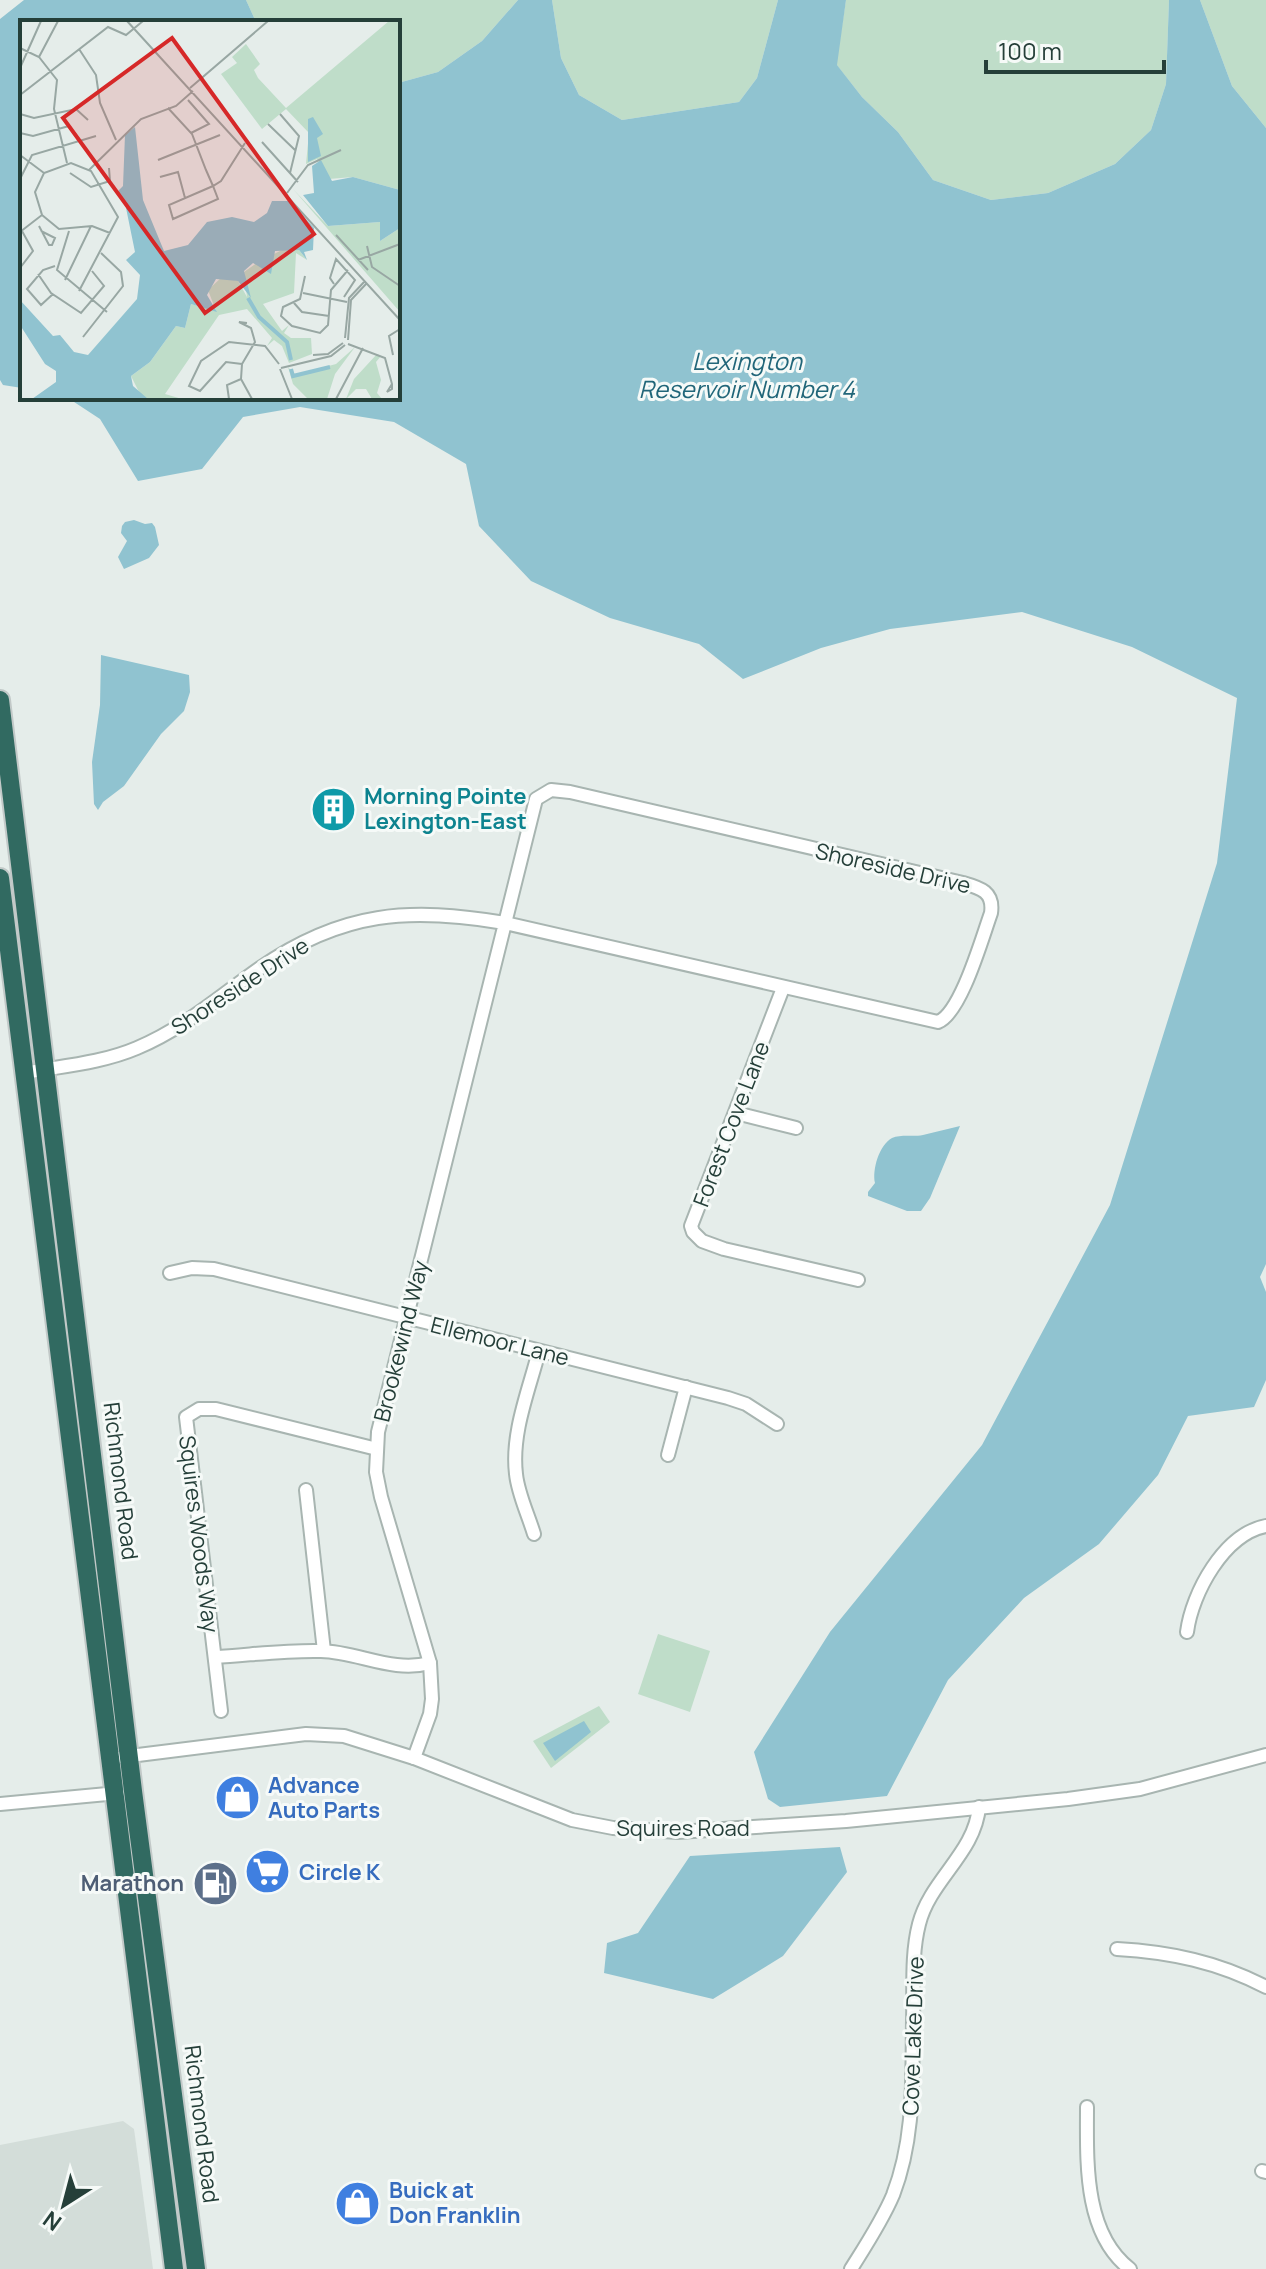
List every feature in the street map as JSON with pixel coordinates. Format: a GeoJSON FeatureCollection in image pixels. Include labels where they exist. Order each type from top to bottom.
{"type":"FeatureCollection","features":[{"type":"Feature","properties":{"kind":"highway","name":"Richmond Road"},"geometry":{"type":"LineString","coordinates":[[0,700],[44,1069],[174,2269]]}},
{"type":"Feature","properties":{"kind":"highway","name":"Richmond Road"},"geometry":{"type":"LineString","coordinates":[[0,878],[24,1073],[120,1757]]}},
{"type":"Feature","properties":{"kind":"highway","name":"Richmond Road"},"geometry":{"type":"LineString","coordinates":[[124,1792],[196,2269]]}},
{"type":"Feature","properties":{"kind":"street","name":"Shoreside Drive"},"geometry":{"type":"LineString","coordinates":[[24,1073],[116,1055],[159,1038],[278,956],[347,925],[394,915],[425,913],[505,923],[932,1023],[942,1021],[957,1001],[991,913],[992,900],[980,888],[963,883],[551,790],[536,799],[505,923]]}},
{"type":"Feature","properties":{"kind":"street","name":"Brookewind Way"},"geometry":{"type":"LineString","coordinates":[[414,1758],[430,1714],[430,1663],[381,1497],[376,1472],[377,1449],[406,1317],[505,923]]}},
{"type":"Feature","properties":{"kind":"street","name":"Forest Cove Lane"},"geometry":{"type":"LineString","coordinates":[[783,988],[691,1226],[702,1241],[724,1249],[858,1280]]}},
{"type":"Feature","properties":{"kind":"street"},"geometry":{"type":"LineString","coordinates":[[736,1113],[796,1128]]}},
{"type":"Feature","properties":{"kind":"street","name":"Ellemoor Lane"},"geometry":{"type":"LineString","coordinates":[[170,1273],[192,1268],[214,1269],[686,1387],[746,1404],[777,1424]]}},
{"type":"Feature","properties":{"kind":"street"},"geometry":{"type":"LineString","coordinates":[[534,1534],[518,1486],[515,1462],[520,1422],[539,1351]]}},
{"type":"Feature","properties":{"kind":"street"},"geometry":{"type":"LineString","coordinates":[[668,1455],[686,1387]]}},
{"type":"Feature","properties":{"kind":"street","name":"Squires Woods Way"},"geometry":{"type":"LineString","coordinates":[[221,1711],[186,1417],[192,1411],[216,1409],[377,1449]]}},
{"type":"Feature","properties":{"kind":"street"},"geometry":{"type":"LineString","coordinates":[[306,1490],[324,1651]]}},
{"type":"Feature","properties":{"kind":"street"},"geometry":{"type":"LineString","coordinates":[[1187,1632],[1195,1599],[1230,1545],[1245,1532],[1266,1526]]}},
{"type":"Feature","properties":{"kind":"street","name":"Squires Woods Way"},"geometry":{"type":"LineString","coordinates":[[215,1657],[324,1651],[396,1667],[417,1667],[430,1663]]}},
{"type":"Feature","properties":{"kind":"street","name":"Squires Road"},"geometry":{"type":"LineString","coordinates":[[120,1757],[325,1734],[366,1742],[414,1758],[572,1820],[641,1831],[678,1832],[753,1829],[1140,1789],[1266,1755]]}},
{"type":"Feature","properties":{"kind":"street"},"geometry":{"type":"LineString","coordinates":[[0,1804],[124,1792]]}},
{"type":"Feature","properties":{"kind":"street","name":"Cove Lake Drive"},"geometry":{"type":"LineString","coordinates":[[851,2269],[886,2210],[906,2150],[912,2106],[915,1951],[919,1923],[931,1894],[971,1837],[978,1821],[979,1807]]}},
{"type":"Feature","properties":{"kind":"street"},"geometry":{"type":"LineString","coordinates":[[1117,1949],[1172,1954],[1201,1961],[1266,1987]]}},
{"type":"Feature","properties":{"kind":"street"},"geometry":{"type":"LineString","coordinates":[[1087,2107],[1087,2170],[1100,2229],[1117,2259],[1130,2269]]}},
{"type":"Feature","properties":{"kind":"shaded area"},"geometry":{"type":"Polygon","coordinates":[[[123,2121],[134,2129],[153,2269],[0,2269],[0,2145],[123,2121]]]}},
{"type":"Feature","properties":{"kind":"green space"},"geometry":{"type":"Polygon","coordinates":[[[246,0],[518,0],[482,41],[438,72],[400,82],[400,20],[255,20],[246,0]]]}},
{"type":"Feature","properties":{"kind":"green space"},"geometry":{"type":"Polygon","coordinates":[[[552,0],[778,0],[757,78],[739,102],[622,120],[579,95],[561,58],[552,0]]]}},
{"type":"Feature","properties":{"kind":"green space"},"geometry":{"type":"Polygon","coordinates":[[[846,0],[1169,0],[1166,84],[1151,130],[1115,164],[1048,193],[991,200],[933,180],[898,132],[862,97],[836,64],[846,0]]]}},
{"type":"Feature","properties":{"kind":"green space"},"geometry":{"type":"Polygon","coordinates":[[[1200,0],[1266,0],[1266,128],[1232,86],[1200,0]]]}},
{"type":"Feature","properties":{"kind":"green space"},"geometry":{"type":"Polygon","coordinates":[[[658,1634],[710,1651],[690,1712],[638,1694],[658,1634]]]}},
{"type":"Feature","properties":{"kind":"green space"},"geometry":{"type":"Polygon","coordinates":[[[599,1706],[610,1722],[551,1768],[533,1741],[599,1706]]]}},
{"type":"Feature","properties":{"kind":"water"},"geometry":{"type":"Polygon","coordinates":[[[24,0],[246,0],[255,20],[20,20],[20,388],[3,385],[0,380],[0,19],[24,0]]]}},
{"type":"Feature","properties":{"kind":"water","name":"Lexington Reservoir Number 4"},"geometry":{"type":"Polygon","coordinates":[[[518,0],[552,0],[561,58],[579,95],[622,120],[739,102],[757,78],[778,0],[846,0],[837,65],[862,97],[898,132],[933,180],[991,200],[1048,193],[1115,164],[1151,130],[1166,84],[1169,0],[1200,0],[1232,86],[1266,128],[1266,1264],[1260,1277],[1266,1292],[1266,1380],[1254,1407],[1188,1416],[1158,1475],[1099,1544],[1024,1598],[948,1680],[887,1796],[780,1807],[768,1799],[754,1752],[830,1632],[982,1445],[1110,1205],[1217,863],[1237,698],[1132,647],[1022,612],[890,629],[821,648],[743,679],[699,644],[610,618],[531,581],[479,526],[466,464],[394,422],[300,407],[243,417],[202,469],[138,481],[100,419],[71,400],[400,400],[400,82],[438,72],[482,41],[518,0]]]}},
{"type":"Feature","properties":{"kind":"water"},"geometry":{"type":"Polygon","coordinates":[[[134,520],[152,523],[159,545],[149,558],[124,569],[118,557],[127,541],[121,533],[122,526],[134,520]]]}},
{"type":"Feature","properties":{"kind":"water"},"geometry":{"type":"Polygon","coordinates":[[[101,655],[189,675],[190,692],[184,711],[161,734],[124,786],[103,802],[98,810],[94,804],[92,762],[100,705],[101,655]]]}},
{"type":"Feature","properties":{"kind":"water"},"geometry":{"type":"Polygon","coordinates":[[[960,1126],[930,1198],[921,1211],[907,1211],[868,1196],[875,1183],[878,1158],[887,1141],[960,1126]]]}},
{"type":"Feature","properties":{"kind":"water"},"geometry":{"type":"Polygon","coordinates":[[[584,1721],[591,1732],[555,1761],[543,1743],[584,1721]]]}},
{"type":"Feature","properties":{"kind":"water"},"geometry":{"type":"Polygon","coordinates":[[[840,1847],[847,1872],[783,1956],[713,1999],[604,1973],[607,1943],[638,1933],[690,1856],[840,1847]]]}},
{"type":"Feature","properties":{"kind":"place","name":"Morning Pointe Lexington-East"},"geometry":{"type":"Point","coordinates":[333,809]}},
{"type":"Feature","properties":{"kind":"place","name":"Advance Auto Parts"},"geometry":{"type":"Point","coordinates":[237,1798]}},
{"type":"Feature","properties":{"kind":"place","name":"Circle K"},"geometry":{"type":"Point","coordinates":[268,1872]}},
{"type":"Feature","properties":{"kind":"place","name":"Marathon"},"geometry":{"type":"Point","coordinates":[215,1883]}},
{"type":"Feature","properties":{"kind":"place","name":"Buick at Don Franklin"},"geometry":{"type":"Point","coordinates":[358,2203]}}]}
